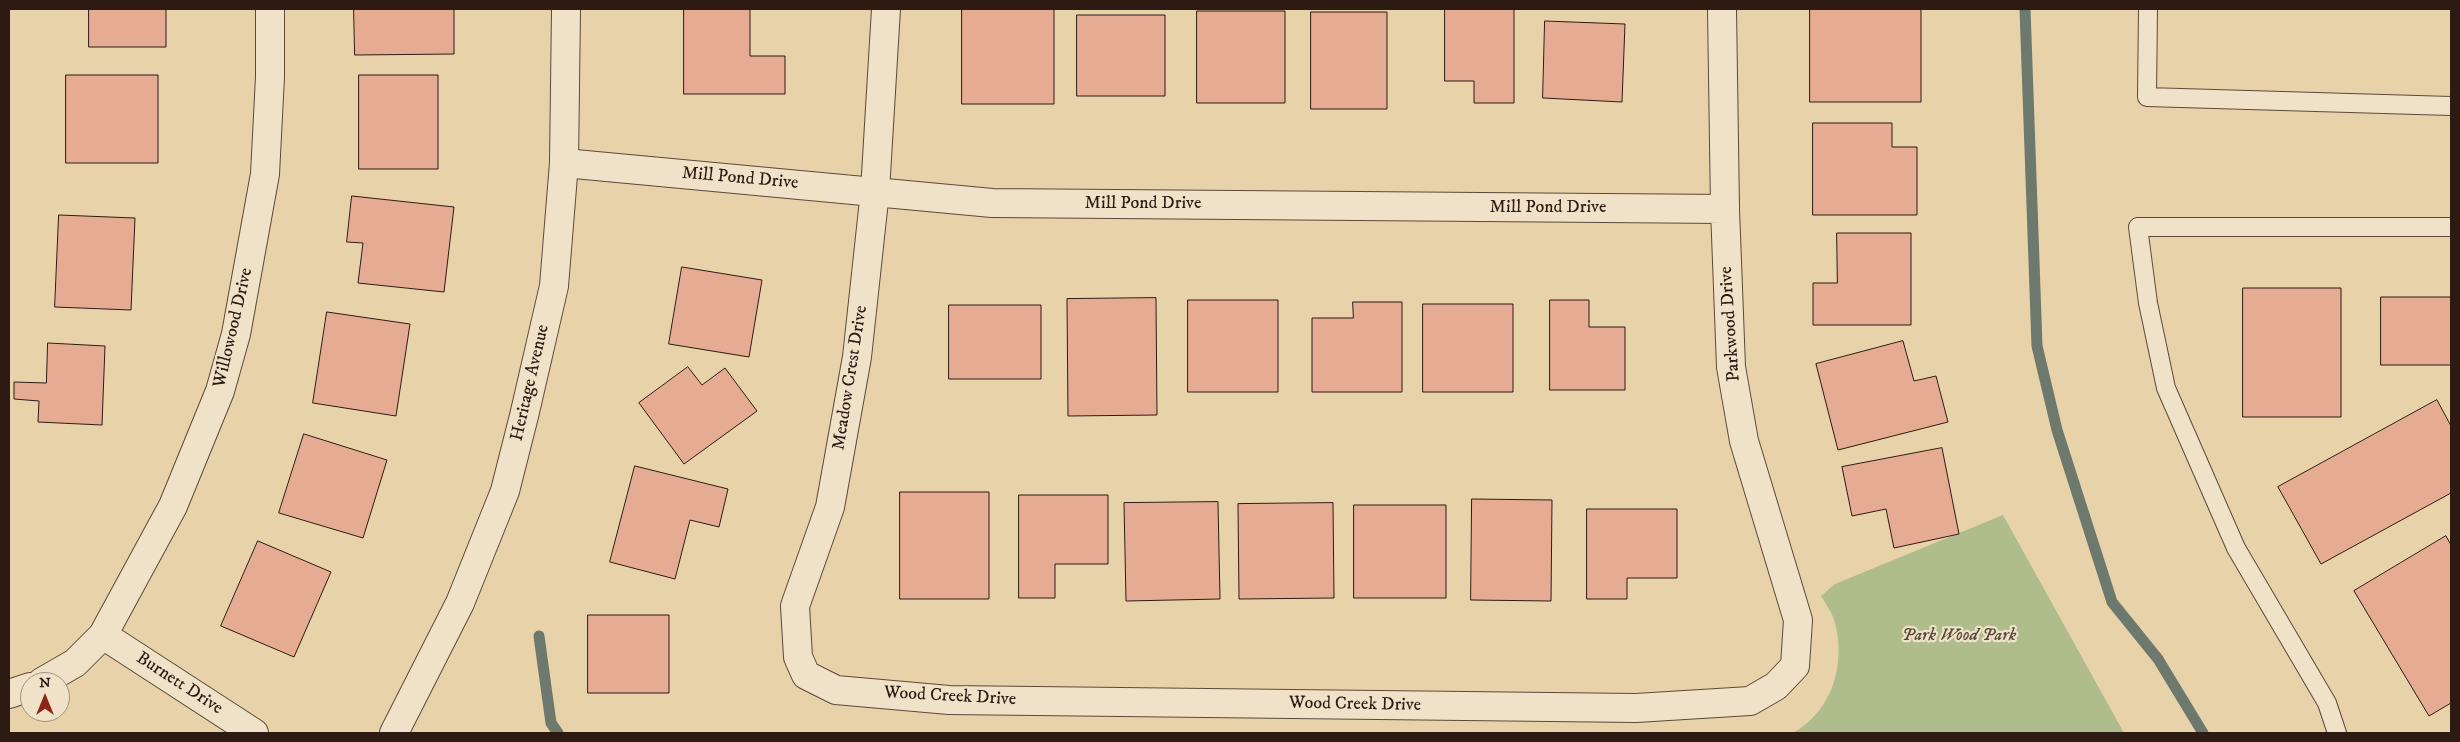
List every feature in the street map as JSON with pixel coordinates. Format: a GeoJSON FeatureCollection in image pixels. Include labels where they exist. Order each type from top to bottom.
{"type":"FeatureCollection","features":[{"type":"Feature","properties":{"kind":"street","name":"Willowood Drive"},"geometry":{"type":"LineString","coordinates":[[59,672],[75,663],[104,635],[173,506],[220,391],[236,334],[265,174],[270,77],[270,9]]}},
{"type":"Feature","properties":{"kind":"street","name":"Heritage Avenue"},"geometry":{"type":"LineString","coordinates":[[394,733],[460,603],[505,491],[554,286],[564,163],[566,9]]}},
{"type":"Feature","properties":{"kind":"street","name":"Meadow Crest Drive"},"geometry":{"type":"LineString","coordinates":[[868,692],[836,690],[806,675],[798,657],[795,606],[830,507],[858,356],[875,191],[886,9]]}},
{"type":"Feature","properties":{"kind":"street","name":"Parkwood Drive"},"geometry":{"type":"LineString","coordinates":[[1722,9],[1725,209],[1731,367],[1744,441],[1798,620],[1798,631]]}},
{"type":"Feature","properties":{"kind":"street","name":"Mill Pond Drive"},"geometry":{"type":"LineString","coordinates":[[564,163],[992,203],[1725,209]]}},
{"type":"Feature","properties":{"kind":"street","name":"Wood Creek Drive"},"geometry":{"type":"LineString","coordinates":[[868,692],[959,700],[1636,708],[1750,702],[1776,686],[1795,666],[1798,631]]}},
{"type":"Feature","properties":{"kind":"street","name":"Burnett Drive"},"geometry":{"type":"LineString","coordinates":[[104,635],[254,733]]}},
{"type":"Feature","properties":{"kind":"lane"},"geometry":{"type":"LineString","coordinates":[[2148,9],[2147,97],[2451,106]]}},
{"type":"Feature","properties":{"kind":"lane"},"geometry":{"type":"LineString","coordinates":[[2337,733],[2327,703],[2236,548],[2166,388],[2148,303],[2138,227],[2451,227]]}},
{"type":"Feature","properties":{"kind":"green space","name":"Park Wood Park"},"geometry":{"type":"Polygon","coordinates":[[[2003,515],[2124,733],[1793,733],[1818,712],[1833,686],[1837,670],[1839,655],[1835,623],[1821,596],[1835,584],[2003,515]]]}},
{"type":"Feature","properties":{"kind":"building"},"geometry":{"type":"Polygon","coordinates":[[[89,9],[166,9],[166,47],[89,47],[89,9]]]}},
{"type":"Feature","properties":{"kind":"building"},"geometry":{"type":"Polygon","coordinates":[[[354,9],[454,9],[454,54],[355,55],[354,9]]]}},
{"type":"Feature","properties":{"kind":"building"},"geometry":{"type":"Polygon","coordinates":[[[684,9],[750,9],[750,56],[785,56],[785,94],[684,94],[684,9]]]}},
{"type":"Feature","properties":{"kind":"building"},"geometry":{"type":"Polygon","coordinates":[[[962,9],[1054,9],[1054,104],[962,104],[962,9]]]}},
{"type":"Feature","properties":{"kind":"building"},"geometry":{"type":"Polygon","coordinates":[[[1445,9],[1514,9],[1514,103],[1474,103],[1474,81],[1445,81],[1445,9]]]}},
{"type":"Feature","properties":{"kind":"building"},"geometry":{"type":"Polygon","coordinates":[[[1810,9],[1921,9],[1921,102],[1810,102],[1810,9]]]}},
{"type":"Feature","properties":{"kind":"building"},"geometry":{"type":"Polygon","coordinates":[[[1197,11],[1285,11],[1285,103],[1197,103],[1197,11]]]}},
{"type":"Feature","properties":{"kind":"building"},"geometry":{"type":"Polygon","coordinates":[[[1311,12],[1387,12],[1387,109],[1311,109],[1311,12]]]}},
{"type":"Feature","properties":{"kind":"building"},"geometry":{"type":"Polygon","coordinates":[[[1077,15],[1165,15],[1165,96],[1077,96],[1077,15]]]}},
{"type":"Feature","properties":{"kind":"building"},"geometry":{"type":"Polygon","coordinates":[[[1545,21],[1625,24],[1622,102],[1543,98],[1545,21]]]}},
{"type":"Feature","properties":{"kind":"building"},"geometry":{"type":"Polygon","coordinates":[[[66,75],[158,75],[158,163],[66,163],[66,75]]]}},
{"type":"Feature","properties":{"kind":"building"},"geometry":{"type":"Polygon","coordinates":[[[359,75],[438,75],[438,169],[359,169],[359,75]]]}},
{"type":"Feature","properties":{"kind":"building"},"geometry":{"type":"Polygon","coordinates":[[[1813,123],[1892,123],[1892,147],[1917,147],[1917,215],[1813,215],[1813,123]]]}},
{"type":"Feature","properties":{"kind":"building"},"geometry":{"type":"Polygon","coordinates":[[[352,196],[454,207],[444,292],[358,283],[363,243],[347,242],[352,196]]]}},
{"type":"Feature","properties":{"kind":"building"},"geometry":{"type":"Polygon","coordinates":[[[59,215],[135,218],[131,310],[55,307],[59,215]]]}},
{"type":"Feature","properties":{"kind":"building"},"geometry":{"type":"Polygon","coordinates":[[[1837,233],[1911,233],[1911,325],[1813,325],[1813,283],[1837,283],[1837,233]]]}},
{"type":"Feature","properties":{"kind":"building"},"geometry":{"type":"Polygon","coordinates":[[[682,267],[762,280],[749,357],[669,344],[682,267]]]}},
{"type":"Feature","properties":{"kind":"building"},"geometry":{"type":"Polygon","coordinates":[[[2243,288],[2341,288],[2341,417],[2243,417],[2243,288]]]}},
{"type":"Feature","properties":{"kind":"building"},"geometry":{"type":"Polygon","coordinates":[[[2381,297],[2451,297],[2451,365],[2381,365],[2381,297]]]}},
{"type":"Feature","properties":{"kind":"building"},"geometry":{"type":"Polygon","coordinates":[[[1156,298],[1157,415],[1068,416],[1067,299],[1156,298]]]}},
{"type":"Feature","properties":{"kind":"building"},"geometry":{"type":"Polygon","coordinates":[[[1188,300],[1278,300],[1278,392],[1188,392],[1188,300]]]}},
{"type":"Feature","properties":{"kind":"building"},"geometry":{"type":"Polygon","coordinates":[[[1550,300],[1589,300],[1589,327],[1625,327],[1625,390],[1550,390],[1550,300]]]}},
{"type":"Feature","properties":{"kind":"building"},"geometry":{"type":"Polygon","coordinates":[[[1353,302],[1402,302],[1402,392],[1312,392],[1312,318],[1353,318],[1353,302]]]}},
{"type":"Feature","properties":{"kind":"building"},"geometry":{"type":"Polygon","coordinates":[[[1423,304],[1513,304],[1513,392],[1423,392],[1423,304]]]}},
{"type":"Feature","properties":{"kind":"building"},"geometry":{"type":"Polygon","coordinates":[[[949,305],[1041,305],[1041,379],[949,379],[949,305]]]}},
{"type":"Feature","properties":{"kind":"building"},"geometry":{"type":"Polygon","coordinates":[[[327,312],[410,324],[396,416],[313,403],[327,312]]]}},
{"type":"Feature","properties":{"kind":"building"},"geometry":{"type":"Polygon","coordinates":[[[1903,341],[1914,381],[1936,376],[1948,422],[1838,450],[1816,364],[1903,341]]]}},
{"type":"Feature","properties":{"kind":"building"},"geometry":{"type":"Polygon","coordinates":[[[48,343],[105,346],[102,425],[38,422],[39,401],[14,399],[14,382],[46,383],[48,343]]]}},
{"type":"Feature","properties":{"kind":"building"},"geometry":{"type":"Polygon","coordinates":[[[688,367],[702,385],[725,368],[757,411],[684,464],[639,403],[688,367]]]}},
{"type":"Feature","properties":{"kind":"building"},"geometry":{"type":"Polygon","coordinates":[[[2437,400],[2451,426],[2451,493],[2321,564],[2278,487],[2437,400]]]}},
{"type":"Feature","properties":{"kind":"building"},"geometry":{"type":"Polygon","coordinates":[[[304,434],[387,460],[363,538],[279,513],[304,434]]]}},
{"type":"Feature","properties":{"kind":"building"},"geometry":{"type":"Polygon","coordinates":[[[1942,448],[1959,534],[1894,548],[1886,509],[1852,516],[1842,467],[1942,448]]]}},
{"type":"Feature","properties":{"kind":"building"},"geometry":{"type":"Polygon","coordinates":[[[635,466],[728,489],[719,527],[690,520],[675,579],[610,562],[635,466]]]}},
{"type":"Feature","properties":{"kind":"building"},"geometry":{"type":"Polygon","coordinates":[[[900,492],[989,492],[989,599],[900,599],[900,492]]]}},
{"type":"Feature","properties":{"kind":"building"},"geometry":{"type":"Polygon","coordinates":[[[1019,495],[1108,495],[1108,564],[1055,564],[1055,598],[1019,598],[1019,495]]]}},
{"type":"Feature","properties":{"kind":"building"},"geometry":{"type":"Polygon","coordinates":[[[1472,499],[1552,500],[1551,601],[1471,600],[1472,499]]]}},
{"type":"Feature","properties":{"kind":"building"},"geometry":{"type":"Polygon","coordinates":[[[1218,502],[1220,599],[1126,601],[1124,503],[1218,502]]]}},
{"type":"Feature","properties":{"kind":"building"},"geometry":{"type":"Polygon","coordinates":[[[1333,503],[1334,598],[1239,599],[1238,504],[1333,503]]]}},
{"type":"Feature","properties":{"kind":"building"},"geometry":{"type":"Polygon","coordinates":[[[1354,505],[1446,505],[1446,598],[1354,598],[1354,505]]]}},
{"type":"Feature","properties":{"kind":"building"},"geometry":{"type":"Polygon","coordinates":[[[1587,509],[1677,509],[1677,578],[1627,578],[1627,599],[1587,599],[1587,509]]]}},
{"type":"Feature","properties":{"kind":"building"},"geometry":{"type":"Polygon","coordinates":[[[2446,536],[2451,545],[2451,703],[2429,716],[2354,591],[2446,536]]]}},
{"type":"Feature","properties":{"kind":"building"},"geometry":{"type":"Polygon","coordinates":[[[258,541],[331,572],[294,657],[221,626],[258,541]]]}},
{"type":"Feature","properties":{"kind":"building"},"geometry":{"type":"Polygon","coordinates":[[[588,615],[669,615],[669,693],[588,693],[588,615]]]}},
{"type":"Feature","properties":{"kind":"waterway"},"geometry":{"type":"LineString","coordinates":[[2025,9],[2037,346],[2057,430],[2112,602],[2158,659],[2203,733]]}},
{"type":"Feature","properties":{"kind":"waterway"},"geometry":{"type":"LineString","coordinates":[[539,636],[551,723],[558,733]]}}]}
